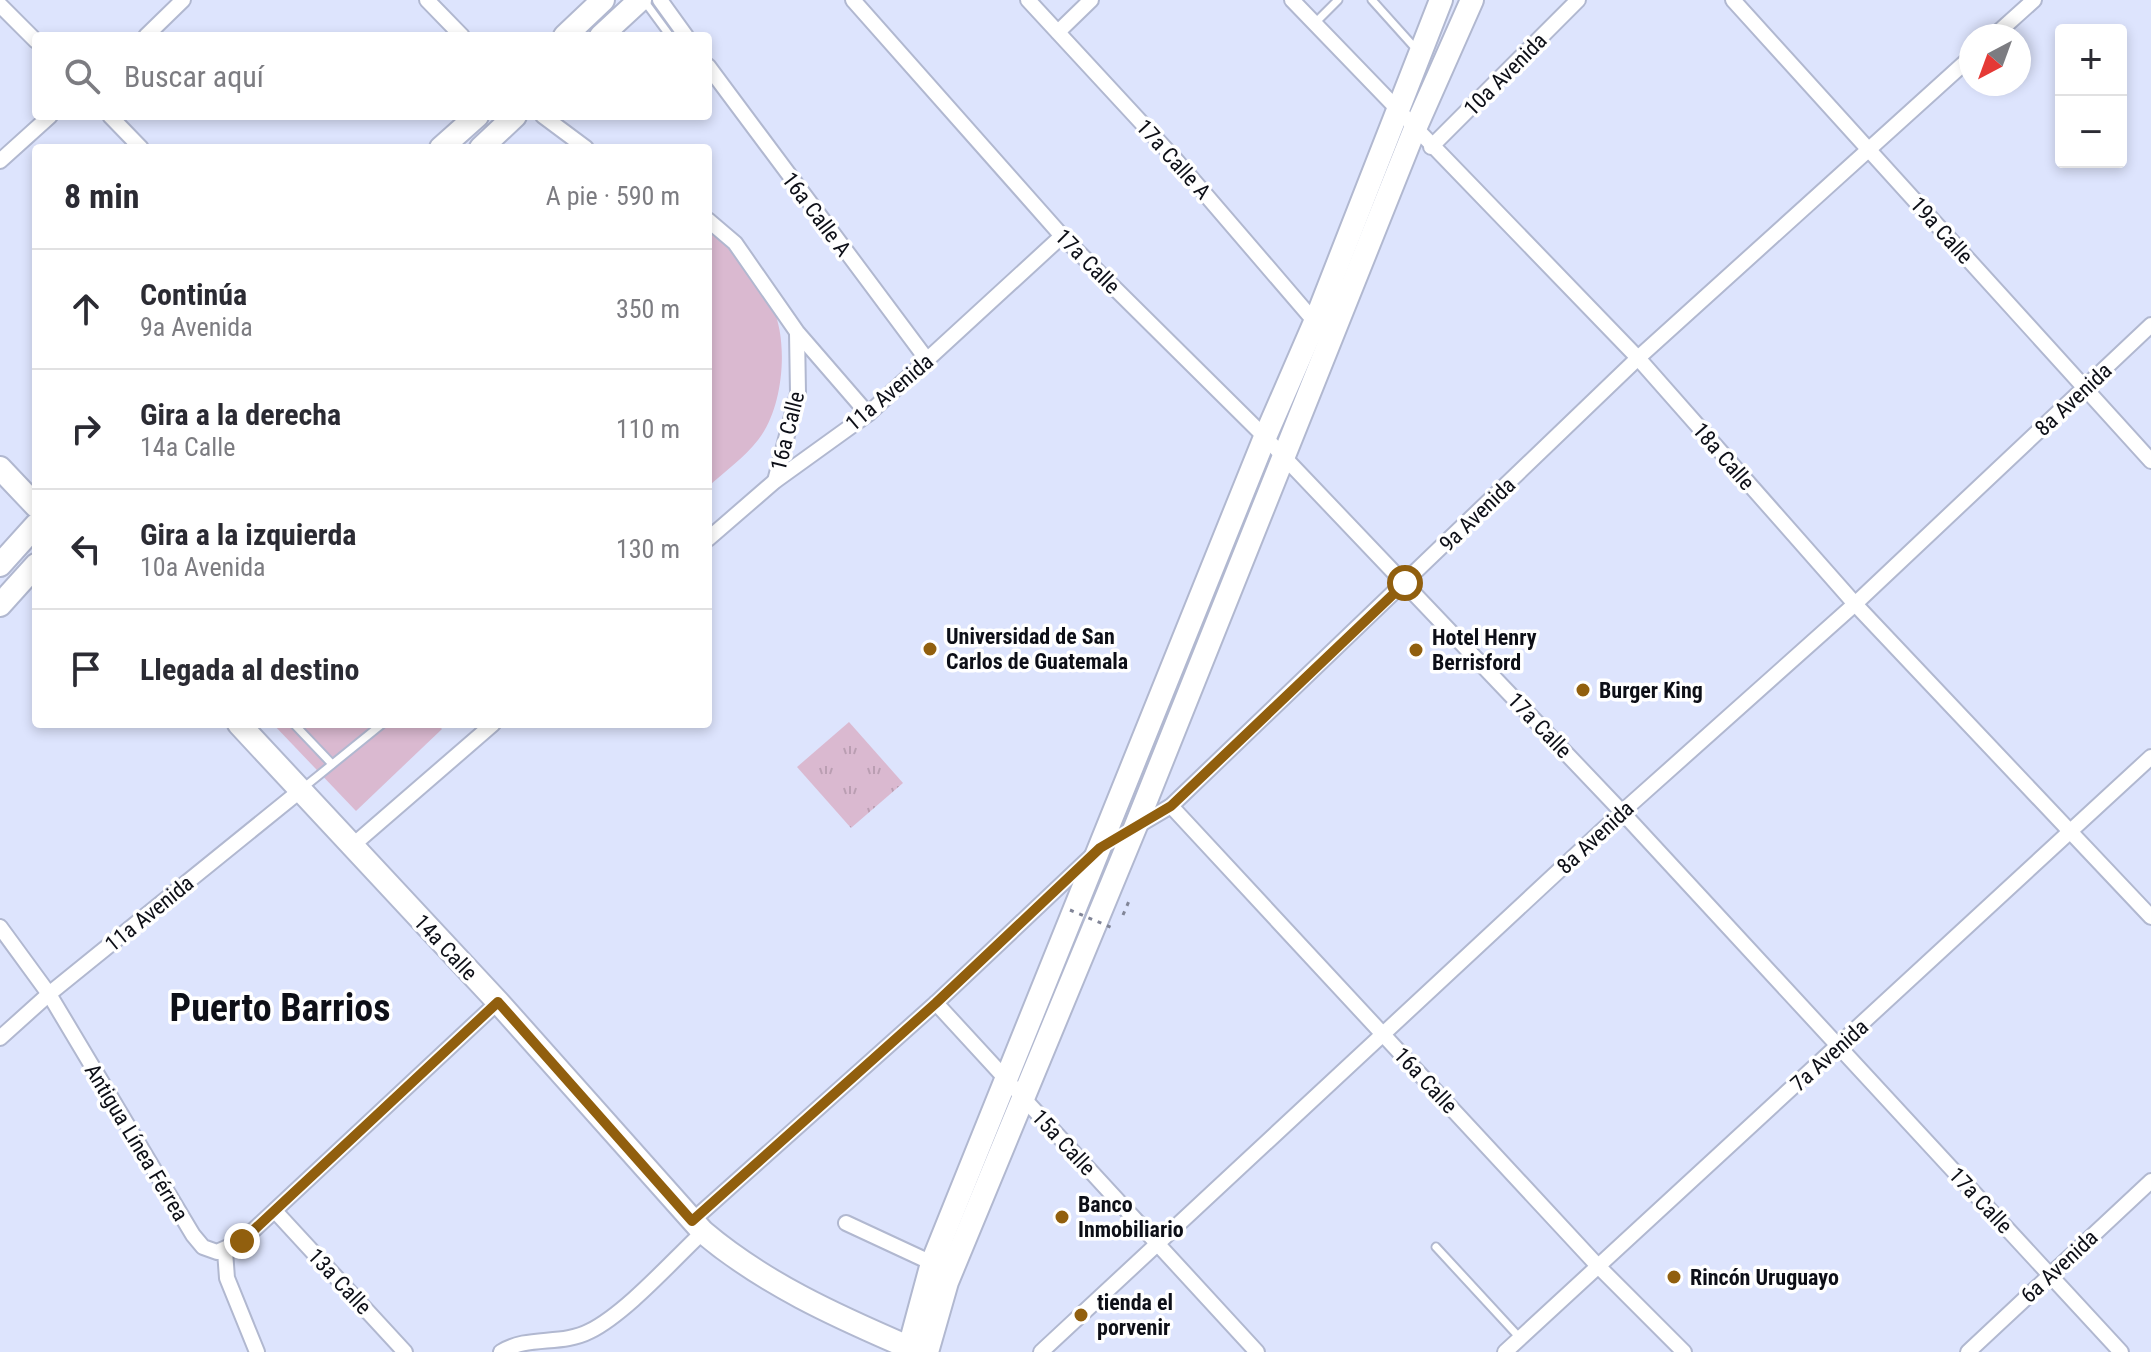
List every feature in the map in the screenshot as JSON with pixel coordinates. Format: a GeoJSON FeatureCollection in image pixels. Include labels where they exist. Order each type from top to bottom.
{"type":"FeatureCollection","features":[{"type":"Feature","properties":{"kind":"main road"},"geometry":{"type":"LineString","coordinates":[[569,32],[603,0]]}},
{"type":"Feature","properties":{"kind":"main road"},"geometry":{"type":"LineString","coordinates":[[606,32],[642,0]]}},
{"type":"Feature","properties":{"kind":"main road"},"geometry":{"type":"LineString","coordinates":[[918,1350],[932,1263],[1265,437],[1315,322],[1441,0]]}},
{"type":"Feature","properties":{"kind":"main road"},"geometry":{"type":"LineString","coordinates":[[918,1350],[1137,823],[1414,131],[1472,0]]}},
{"type":"Feature","properties":{"kind":"main road"},"geometry":{"type":"LineString","coordinates":[[446,144],[472,120]]}},
{"type":"Feature","properties":{"kind":"main road"},"geometry":{"type":"LineString","coordinates":[[485,144],[511,120]]}},
{"type":"Feature","properties":{"kind":"main road"},"geometry":{"type":"LineString","coordinates":[[0,468],[32,502]]}},
{"type":"Feature","properties":{"kind":"main road"},"geometry":{"type":"LineString","coordinates":[[0,565],[32,529]]}},
{"type":"Feature","properties":{"kind":"main road"},"geometry":{"type":"LineString","coordinates":[[0,605],[32,569]]}},
{"type":"Feature","properties":{"kind":"main road","name":"14a Calle"},"geometry":{"type":"LineString","coordinates":[[243,728],[498,1002],[698,1226],[728,1253],[813,1304],[918,1350]]}},
{"type":"Feature","properties":{"kind":"street"},"geometry":{"type":"LineString","coordinates":[[156,32],[183,0]]}},
{"type":"Feature","properties":{"kind":"street"},"geometry":{"type":"LineString","coordinates":[[427,0],[458,32]]}},
{"type":"Feature","properties":{"kind":"street"},"geometry":{"type":"LineString","coordinates":[[660,0],[683,32]]}},
{"type":"Feature","properties":{"kind":"street","name":"17a Calle"},"geometry":{"type":"LineString","coordinates":[[853,0],[1062,236],[1265,437],[1405,583],[1622,812],[2121,1352]]}},
{"type":"Feature","properties":{"kind":"street","name":"17a Calle A"},"geometry":{"type":"LineString","coordinates":[[1028,0],[1210,199],[1315,322]]}},
{"type":"Feature","properties":{"kind":"street"},"geometry":{"type":"LineString","coordinates":[[1058,32],[1091,0]]}},
{"type":"Feature","properties":{"kind":"street","name":"18a Calle"},"geometry":{"type":"LineString","coordinates":[[1292,0],[1414,131],[1638,358],[1855,604],[2151,917]]}},
{"type":"Feature","properties":{"kind":"street","name":"10a Avenida"},"geometry":{"type":"LineString","coordinates":[[1431,147],[1578,0]]}},
{"type":"Feature","properties":{"kind":"street","name":"19a Calle"},"geometry":{"type":"LineString","coordinates":[[1733,0],[2151,461]]}},
{"type":"Feature","properties":{"kind":"street"},"geometry":{"type":"LineString","coordinates":[[2007,24],[2034,0]]}},
{"type":"Feature","properties":{"kind":"street"},"geometry":{"type":"LineString","coordinates":[[0,5],[32,37]]}},
{"type":"Feature","properties":{"kind":"street","name":"9a Avenida"},"geometry":{"type":"LineString","coordinates":[[501,1352],[529,1341],[567,1340],[591,1331],[698,1226],[1100,848],[1137,823],[1171,806],[1638,358],[1959,68]]}},
{"type":"Feature","properties":{"kind":"street","name":"16a Calle A"},"geometry":{"type":"LineString","coordinates":[[712,71],[928,361]]}},
{"type":"Feature","properties":{"kind":"street"},"geometry":{"type":"LineString","coordinates":[[0,161],[46,120]]}},
{"type":"Feature","properties":{"kind":"street"},"geometry":{"type":"LineString","coordinates":[[114,120],[137,144]]}},
{"type":"Feature","properties":{"kind":"street"},"geometry":{"type":"LineString","coordinates":[[548,120],[581,144]]}},
{"type":"Feature","properties":{"kind":"street","name":"16a Calle"},"geometry":{"type":"LineString","coordinates":[[712,223],[735,243],[797,332],[868,414]]}},
{"type":"Feature","properties":{"kind":"street","name":"11a Avenida"},"geometry":{"type":"LineString","coordinates":[[712,536],[775,481],[868,414],[1062,236]]}},
{"type":"Feature","properties":{"kind":"street","name":"8a Avenida"},"geometry":{"type":"LineString","coordinates":[[1041,1352],[1622,812],[1855,604],[2151,325]]}},
{"type":"Feature","properties":{"kind":"street","name":"16a Calle"},"geometry":{"type":"LineString","coordinates":[[775,481],[798,393],[797,332]]}},
{"type":"Feature","properties":{"kind":"street"},"geometry":{"type":"LineString","coordinates":[[352,846],[488,728]]}},
{"type":"Feature","properties":{"kind":"street","name":"7a Avenida"},"geometry":{"type":"LineString","coordinates":[[1505,1352],[2071,834],[2151,757]]}},
{"type":"Feature","properties":{"kind":"street","name":"11a Avenida"},"geometry":{"type":"LineString","coordinates":[[0,1038],[49,994],[301,790]]}},
{"type":"Feature","properties":{"kind":"street","name":"16a Calle"},"geometry":{"type":"LineString","coordinates":[[1171,806],[1597,1265],[1684,1352]]}},
{"type":"Feature","properties":{"kind":"street","name":"Antigua Línea Férrea"},"geometry":{"type":"LineString","coordinates":[[0,927],[49,994],[193,1235],[210,1251],[225,1251]]}},
{"type":"Feature","properties":{"kind":"street"},"geometry":{"type":"LineString","coordinates":[[257,1352],[227,1278],[225,1251],[275,1211],[498,1002]]}},
{"type":"Feature","properties":{"kind":"street","name":"15a Calle"},"geometry":{"type":"LineString","coordinates":[[936,1003],[1257,1352]]}},
{"type":"Feature","properties":{"kind":"street","name":"6a Avenida"},"geometry":{"type":"LineString","coordinates":[[1968,1352],[2151,1181]]}},
{"type":"Feature","properties":{"kind":"street","name":"13a Calle"},"geometry":{"type":"LineString","coordinates":[[275,1211],[405,1352]]}},
{"type":"Feature","properties":{"kind":"street"},"geometry":{"type":"LineString","coordinates":[[846,1223],[932,1263]]}},
{"type":"Feature","properties":{"kind":"lane"},"geometry":{"type":"LineString","coordinates":[[642,0],[667,32]]}},
{"type":"Feature","properties":{"kind":"lane"},"geometry":{"type":"LineString","coordinates":[[1314,24],[1338,0]]}},
{"type":"Feature","properties":{"kind":"lane"},"geometry":{"type":"LineString","coordinates":[[1372,0],[1421,53]]}},
{"type":"Feature","properties":{"kind":"lane"},"geometry":{"type":"LineString","coordinates":[[298,728],[332,764]]}},
{"type":"Feature","properties":{"kind":"lane"},"geometry":{"type":"LineString","coordinates":[[301,790],[377,728]]}},
{"type":"Feature","properties":{"kind":"lane"},"geometry":{"type":"LineString","coordinates":[[1436,1247],[1520,1338]]}},
{"type":"Feature","properties":{"kind":"path"},"geometry":{"type":"LineString","coordinates":[[1070,910],[1115,929]]}},
{"type":"Feature","properties":{"kind":"green space"},"geometry":{"type":"Polygon","coordinates":[[[712,228],[734,251],[768,298],[781,339],[781,376],[773,411],[758,440],[712,483],[712,228]]]}},
{"type":"Feature","properties":{"kind":"green space"},"geometry":{"type":"Polygon","coordinates":[[[849,722],[903,783],[851,828],[797,767],[849,722]]]}},
{"type":"Feature","properties":{"kind":"green space"},"geometry":{"type":"Polygon","coordinates":[[[277,728],[442,729],[356,811],[277,728]]]}},
{"type":"Feature","properties":{"kind":"place","name":"Universidad de San Carlos de Guatemala"},"geometry":{"type":"Point","coordinates":[930,649]}},
{"type":"Feature","properties":{"kind":"place","name":"Hotel Henry Berrisford"},"geometry":{"type":"Point","coordinates":[1416,650]}},
{"type":"Feature","properties":{"kind":"place","name":"Burger King"},"geometry":{"type":"Point","coordinates":[1583,690]}},
{"type":"Feature","properties":{"kind":"place","name":"Banco Inmobiliario"},"geometry":{"type":"Point","coordinates":[1062,1217]}},
{"type":"Feature","properties":{"kind":"place","name":"Rincón Uruguayo"},"geometry":{"type":"Point","coordinates":[1674,1277]}},
{"type":"Feature","properties":{"kind":"place","name":"tienda el porvenir"},"geometry":{"type":"Point","coordinates":[1081,1315]}},
{"type":"Feature","properties":{"kind":"district","name":"Puerto Barrios"},"geometry":{"type":"Point","coordinates":[280,1008]}},
{"type":"Feature","properties":{"kind":"route"},"geometry":{"type":"LineString","coordinates":[[242,1241],[498,1002],[692,1221],[936,1003],[1100,848],[1137,823],[1171,806],[1405,583]]}}]}
